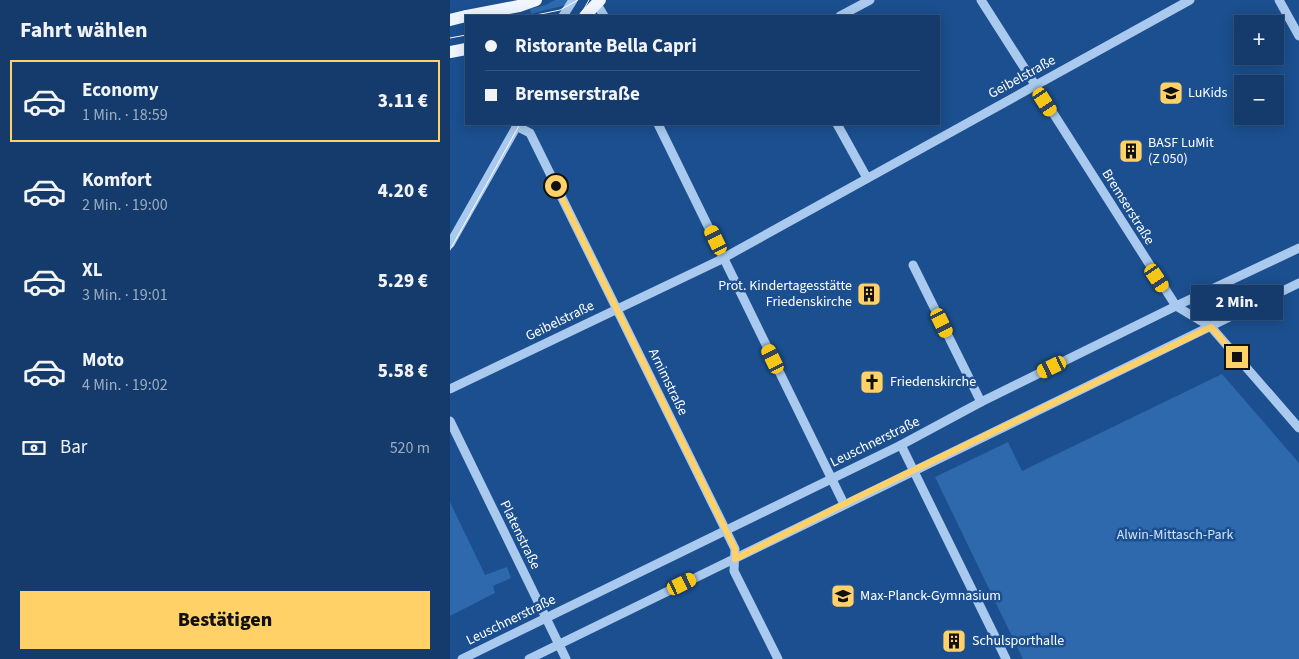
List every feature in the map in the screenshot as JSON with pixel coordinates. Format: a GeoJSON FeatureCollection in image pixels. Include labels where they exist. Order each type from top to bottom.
{"type":"FeatureCollection","features":[{"type":"Feature","properties":{"kind":"main road"},"geometry":{"type":"LineString","coordinates":[[472,15],[519,6],[536,0]]}},
{"type":"Feature","properties":{"kind":"main road"},"geometry":{"type":"LineString","coordinates":[[587,15],[599,2]]}},
{"type":"Feature","properties":{"kind":"main road"},"geometry":{"type":"LineString","coordinates":[[450,20],[465,16]]}},
{"type":"Feature","properties":{"kind":"main road"},"geometry":{"type":"LineString","coordinates":[[450,52],[465,49]]}},
{"type":"Feature","properties":{"kind":"street"},"geometry":{"type":"LineString","coordinates":[[564,15],[573,0]]}},
{"type":"Feature","properties":{"kind":"street"},"geometry":{"type":"LineString","coordinates":[[842,15],[870,0]]}},
{"type":"Feature","properties":{"kind":"street","name":"Bremserstraße"},"geometry":{"type":"LineString","coordinates":[[981,0],[1176,306],[1211,327],[1299,428]]}},
{"type":"Feature","properties":{"kind":"street","name":"Geibelstraße"},"geometry":{"type":"LineString","coordinates":[[450,389],[724,257],[1190,0]]}},
{"type":"Feature","properties":{"kind":"street"},"geometry":{"type":"LineString","coordinates":[[1279,0],[1299,36]]}},
{"type":"Feature","properties":{"kind":"street"},"geometry":{"type":"LineString","coordinates":[[599,2],[604,15]]}},
{"type":"Feature","properties":{"kind":"street"},"geometry":{"type":"LineString","coordinates":[[450,244],[516,125]]}},
{"type":"Feature","properties":{"kind":"street","name":"Arnimstraße"},"geometry":{"type":"LineString","coordinates":[[518,125],[530,133],[735,549],[734,571],[778,659]]}},
{"type":"Feature","properties":{"kind":"street"},"geometry":{"type":"LineString","coordinates":[[658,125],[844,504]]}},
{"type":"Feature","properties":{"kind":"street"},"geometry":{"type":"LineString","coordinates":[[838,125],[867,178]]}},
{"type":"Feature","properties":{"kind":"street","name":"Leuschnerstraße"},"geometry":{"type":"LineString","coordinates":[[462,659],[901,445],[981,402],[1176,306],[1299,248]]}},
{"type":"Feature","properties":{"kind":"street"},"geometry":{"type":"LineString","coordinates":[[913,265],[981,402]]}},
{"type":"Feature","properties":{"kind":"street"},"geometry":{"type":"LineString","coordinates":[[529,659],[1299,284]]}},
{"type":"Feature","properties":{"kind":"street","name":"Platenstraße"},"geometry":{"type":"LineString","coordinates":[[450,421],[566,659]]}},
{"type":"Feature","properties":{"kind":"street"},"geometry":{"type":"LineString","coordinates":[[901,445],[1006,659]]}},
{"type":"Feature","properties":{"kind":"green space"},"geometry":{"type":"Polygon","coordinates":[[[555,0],[569,0],[566,5],[531,14],[530,9],[546,5],[555,0]]]}},
{"type":"Feature","properties":{"kind":"green space","name":"Alwin-Mittasch-Park"},"geometry":{"type":"Polygon","coordinates":[[[1222,374],[1299,463],[1299,659],[1023,659],[935,477],[1008,442],[1022,471],[1222,374]]]}},
{"type":"Feature","properties":{"kind":"green space"},"geometry":{"type":"Polygon","coordinates":[[[450,502],[485,575],[507,567],[511,578],[493,586],[495,593],[450,616],[450,502]]]}},
{"type":"Feature","properties":{"kind":"tram line"},"geometry":{"type":"LineString","coordinates":[[536,15],[560,10],[578,0]]}},
{"type":"Feature","properties":{"kind":"tram line"},"geometry":{"type":"LineString","coordinates":[[581,15],[589,0]]}},
{"type":"Feature","properties":{"kind":"tram line"},"geometry":{"type":"LineString","coordinates":[[450,38],[465,35]]}},
{"type":"Feature","properties":{"kind":"tram line"},"geometry":{"type":"LineString","coordinates":[[450,250],[519,125]]}},
{"type":"Feature","properties":{"kind":"place","name":"LuKids"},"geometry":{"type":"Point","coordinates":[1171,93]}},
{"type":"Feature","properties":{"kind":"place","name":"BASF LuMit (Z 050)"},"geometry":{"type":"Point","coordinates":[1131,151]}},
{"type":"Feature","properties":{"kind":"place","name":"Prot. Kindertagesstätte Friedenskirche"},"geometry":{"type":"Point","coordinates":[869,294]}},
{"type":"Feature","properties":{"kind":"place","name":"Friedenskirche"},"geometry":{"type":"Point","coordinates":[872,382]}},
{"type":"Feature","properties":{"kind":"place","name":"Max-Planck-Gymnasium"},"geometry":{"type":"Point","coordinates":[843,596]}},
{"type":"Feature","properties":{"kind":"place","name":"Schulsporthalle"},"geometry":{"type":"Point","coordinates":[954,641]}},
{"type":"Feature","properties":{"kind":"route"},"geometry":{"type":"LineString","coordinates":[[556,186],[735,549],[735,559],[858,497],[1211,327],[1237,357]]}}]}
